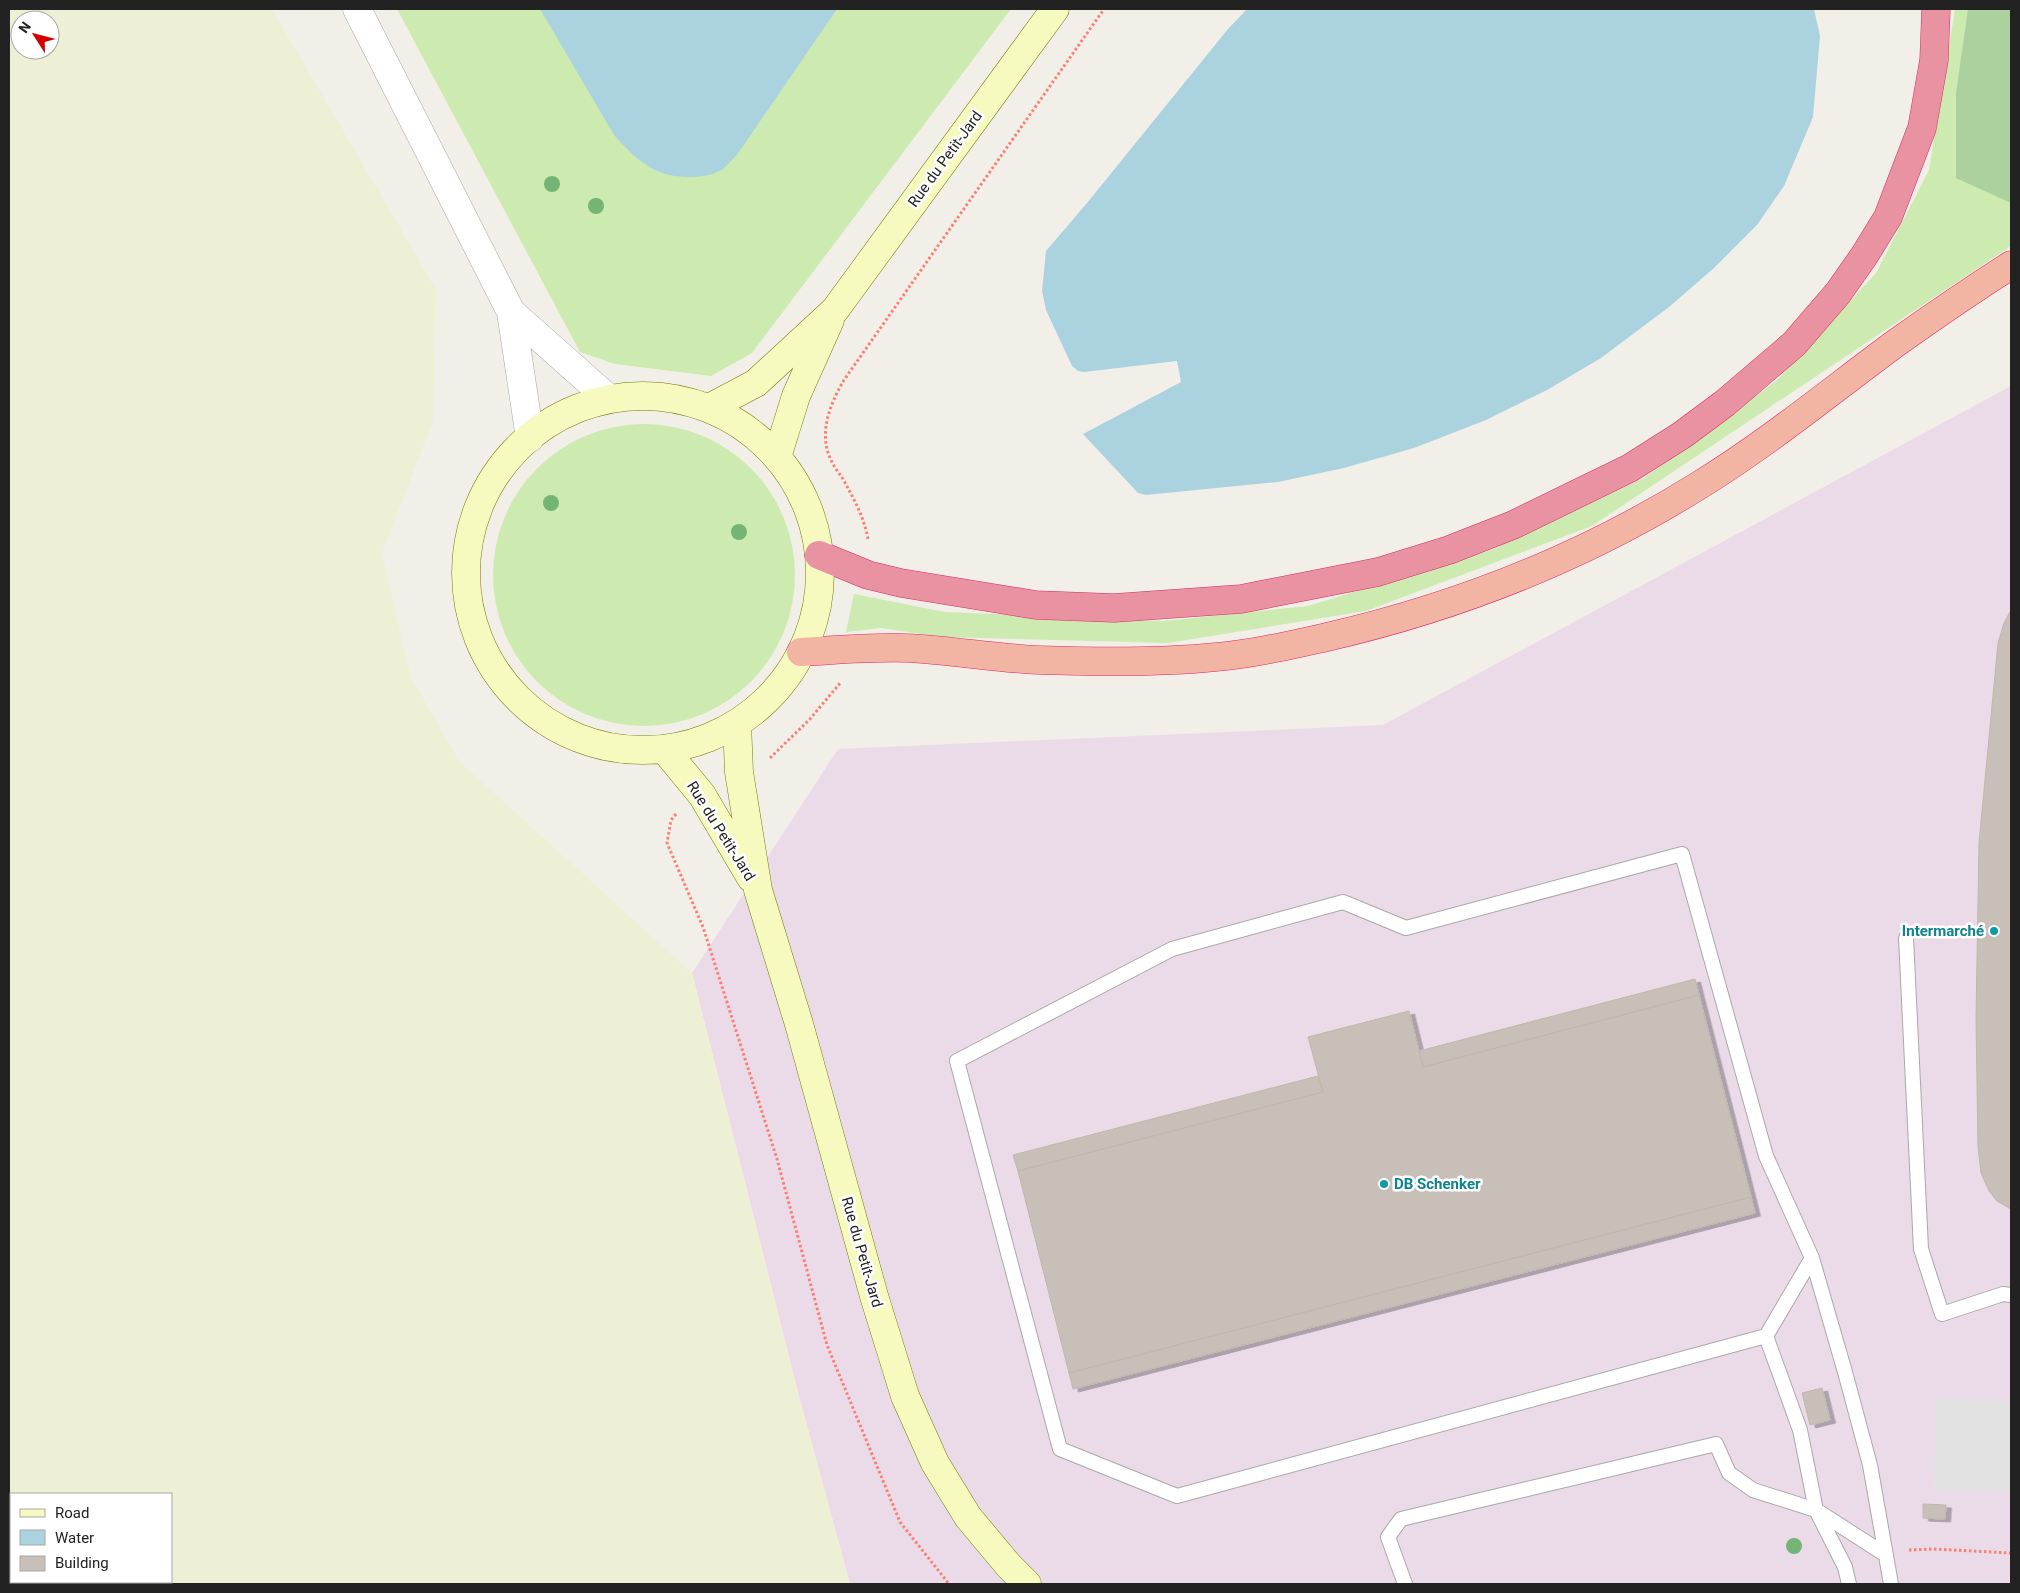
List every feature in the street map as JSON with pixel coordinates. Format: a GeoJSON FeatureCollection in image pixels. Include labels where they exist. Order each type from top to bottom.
{"type":"FeatureCollection","features":[{"type":"Feature","properties":{"kind":"highway"},"geometry":{"type":"LineString","coordinates":[[819,555],[868,575],[937,590],[1036,605],[1114,608],[1241,600],[1378,572],[1450,550],[1513,525],[1630,468],[1682,435],[1725,403],[1794,344],[1838,293],[1864,256],[1888,217],[1922,128],[1934,60],[1936,9]]}},
{"type":"Feature","properties":{"kind":"highway"},"geometry":{"type":"LineString","coordinates":[[801,652],[859,648],[909,648],[1036,660],[1132,661],[1217,657],[1285,647],[1362,629],[1435,608],[1500,585],[1569,556],[1698,487],[1774,436],[1897,343],[2011,265]]}},
{"type":"Feature","properties":{"kind":"main road","name":"Rue du Petit-Jard"},"geometry":{"type":"LineString","coordinates":[[709,408],[756,383],[835,310],[1055,9]]}},
{"type":"Feature","properties":{"kind":"main road","name":"Rue du Petit-Jard"},"geometry":{"type":"LineString","coordinates":[[777,457],[796,396],[835,310]]}},
{"type":"Feature","properties":{"kind":"main road"},"geometry":{"type":"LineString","coordinates":[[634,396],[659,396],[684,400],[709,408],[734,421],[757,437],[777,457],[793,478],[806,502],[815,528],[820,580],[817,605],[801,652],[779,685],[763,703],[737,723],[714,735],[690,744],[664,749],[634,750],[604,746],[575,737],[548,723],[525,705],[504,683],[488,657],[475,630],[468,600],[466,570],[470,540],[478,511],[490,484],[508,459],[530,438],[562,416],[580,408],[609,400],[634,396]]}},
{"type":"Feature","properties":{"kind":"main road","name":"Rue du Petit-Jard"},"geometry":{"type":"LineString","coordinates":[[737,723],[739,772],[758,890],[799,1024],[874,1296],[905,1396],[935,1463],[968,1518],[1027,1584]]}},
{"type":"Feature","properties":{"kind":"main road","name":"Rue du Petit-Jard"},"geometry":{"type":"LineString","coordinates":[[664,749],[702,795],[758,890]]}},
{"type":"Feature","properties":{"kind":"street"},"geometry":{"type":"LineString","coordinates":[[357,9],[512,312],[530,438]]}},
{"type":"Feature","properties":{"kind":"street"},"geometry":{"type":"LineString","coordinates":[[512,312],[609,400]]}},
{"type":"Feature","properties":{"kind":"lane"},"geometry":{"type":"LineString","coordinates":[[1812,1258],[1766,1336],[1176,1496],[1060,1449],[957,1061],[1172,949],[1343,902],[1406,928],[1682,854],[1766,1156],[1812,1258],[1870,1465],[1891,1584]]}},
{"type":"Feature","properties":{"kind":"lane"},"geometry":{"type":"LineString","coordinates":[[1906,938],[1921,1249],[1942,1314],[2008,1296]]}},
{"type":"Feature","properties":{"kind":"lane"},"geometry":{"type":"LineString","coordinates":[[1766,1336],[1800,1430],[1816,1510],[1845,1567],[1849,1584]]}},
{"type":"Feature","properties":{"kind":"lane"},"geometry":{"type":"LineString","coordinates":[[1405,1584],[1388,1537],[1401,1519],[1716,1444],[1729,1473],[1753,1490],[1816,1510],[1886,1555]]}},
{"type":"Feature","properties":{"kind":"path"},"geometry":{"type":"LineString","coordinates":[[868,575],[870,551],[862,513],[830,459],[826,441],[826,421],[832,400],[844,380],[1104,9]]}},
{"type":"Feature","properties":{"kind":"path"},"geometry":{"type":"LineString","coordinates":[[739,772],[764,763],[810,719],[852,669],[859,648]]}},
{"type":"Feature","properties":{"kind":"path"},"geometry":{"type":"LineString","coordinates":[[702,795],[681,806],[671,820],[667,843],[706,936],[777,1160],[827,1345],[900,1522],[949,1584]]}},
{"type":"Feature","properties":{"kind":"shaded area"},"geometry":{"type":"Polygon","coordinates":[[[2011,386],[2011,1584],[850,1584],[800,1400],[692,973],[838,749],[1383,725],[2011,386]]]}},
{"type":"Feature","properties":{"kind":"shaded area"},"geometry":{"type":"Polygon","coordinates":[[[1937,1397],[2011,1402],[2011,1491],[1934,1492],[1937,1397]]]}},
{"type":"Feature","properties":{"kind":"green space"},"geometry":{"type":"Polygon","coordinates":[[[9,9],[272,9],[436,289],[433,422],[382,553],[411,677],[459,761],[692,973],[800,1400],[850,1584],[9,1584],[9,9]]]}},
{"type":"Feature","properties":{"kind":"green space"},"geometry":{"type":"Polygon","coordinates":[[[397,9],[1011,9],[752,353],[711,376],[615,364],[580,352],[397,9]]]}},
{"type":"Feature","properties":{"kind":"green space"},"geometry":{"type":"Polygon","coordinates":[[[1955,9],[2011,9],[2011,246],[1592,526],[1366,611],[1168,643],[941,637],[881,628],[846,632],[854,594],[945,612],[1164,621],[1308,606],[1491,550],[1644,478],[1776,381],[1876,273],[1929,170],[1955,9]]]}},
{"type":"Feature","properties":{"kind":"green space"},"geometry":{"type":"Polygon","coordinates":[[[1968,9],[2011,9],[2011,203],[1956,178],[1956,93],[1968,9]]]}},
{"type":"Feature","properties":{"kind":"green space"},"geometry":{"type":"Polygon","coordinates":[[[644,424],[673,427],[702,436],[728,450],[751,468],[769,491],[783,517],[792,546],[795,575],[792,604],[783,633],[769,659],[751,682],[728,700],[702,714],[673,723],[644,726],[615,723],[586,714],[560,700],[537,682],[519,659],[505,633],[496,604],[493,575],[496,546],[505,517],[519,491],[537,468],[560,450],[586,436],[615,427],[644,424]]]}},
{"type":"Feature","properties":{"kind":"water"},"geometry":{"type":"Polygon","coordinates":[[[540,9],[837,9],[737,155],[720,171],[709,175],[680,177],[668,175],[649,166],[631,153],[614,135],[540,9]]]}},
{"type":"Feature","properties":{"kind":"water"},"geometry":{"type":"Polygon","coordinates":[[[1247,9],[1814,9],[1820,36],[1813,117],[1784,186],[1757,225],[1714,268],[1669,307],[1601,358],[1547,390],[1486,420],[1414,448],[1344,468],[1278,482],[1146,495],[1138,493],[1083,434],[1181,382],[1177,361],[1084,372],[1078,371],[1072,366],[1046,310],[1042,291],[1046,251],[1228,29],[1247,9]]]}},
{"type":"Feature","properties":{"kind":"building","name":"Intermarché"},"geometry":{"type":"Polygon","coordinates":[[[2011,610],[2011,1209],[1997,1201],[1989,1191],[1981,1173],[1978,1147],[1976,1019],[1979,843],[1998,643],[2004,623],[2011,610]]]}},
{"type":"Feature","properties":{"kind":"building"},"geometry":{"type":"Polygon","coordinates":[[[1695,979],[1699,995],[1423,1067],[1419,1051],[1695,979]]]}},
{"type":"Feature","properties":{"kind":"building","name":"DB Schenker"},"geometry":{"type":"Polygon","coordinates":[[[1699,995],[1751,1197],[1069,1373],[1018,1171],[1323,1092],[1308,1037],[1409,1011],[1423,1067],[1699,995]]]}},
{"type":"Feature","properties":{"kind":"building"},"geometry":{"type":"Polygon","coordinates":[[[1318,1076],[1323,1092],[1018,1171],[1013,1155],[1318,1076]]]}},
{"type":"Feature","properties":{"kind":"building"},"geometry":{"type":"Polygon","coordinates":[[[1751,1197],[1755,1213],[1073,1389],[1069,1373],[1751,1197]]]}},
{"type":"Feature","properties":{"kind":"building"},"geometry":{"type":"Polygon","coordinates":[[[1822,1388],[1830,1420],[1810,1425],[1802,1393],[1822,1388]]]}},
{"type":"Feature","properties":{"kind":"building"},"geometry":{"type":"Polygon","coordinates":[[[1923,1504],[1946,1505],[1945,1519],[1923,1518],[1923,1504]]]}},
{"type":"Feature","properties":{"kind":"place","name":"Intermarché"},"geometry":{"type":"Point","coordinates":[1994,931]}},
{"type":"Feature","properties":{"kind":"place","name":"DB Schenker"},"geometry":{"type":"Point","coordinates":[1384,1184]}}]}
